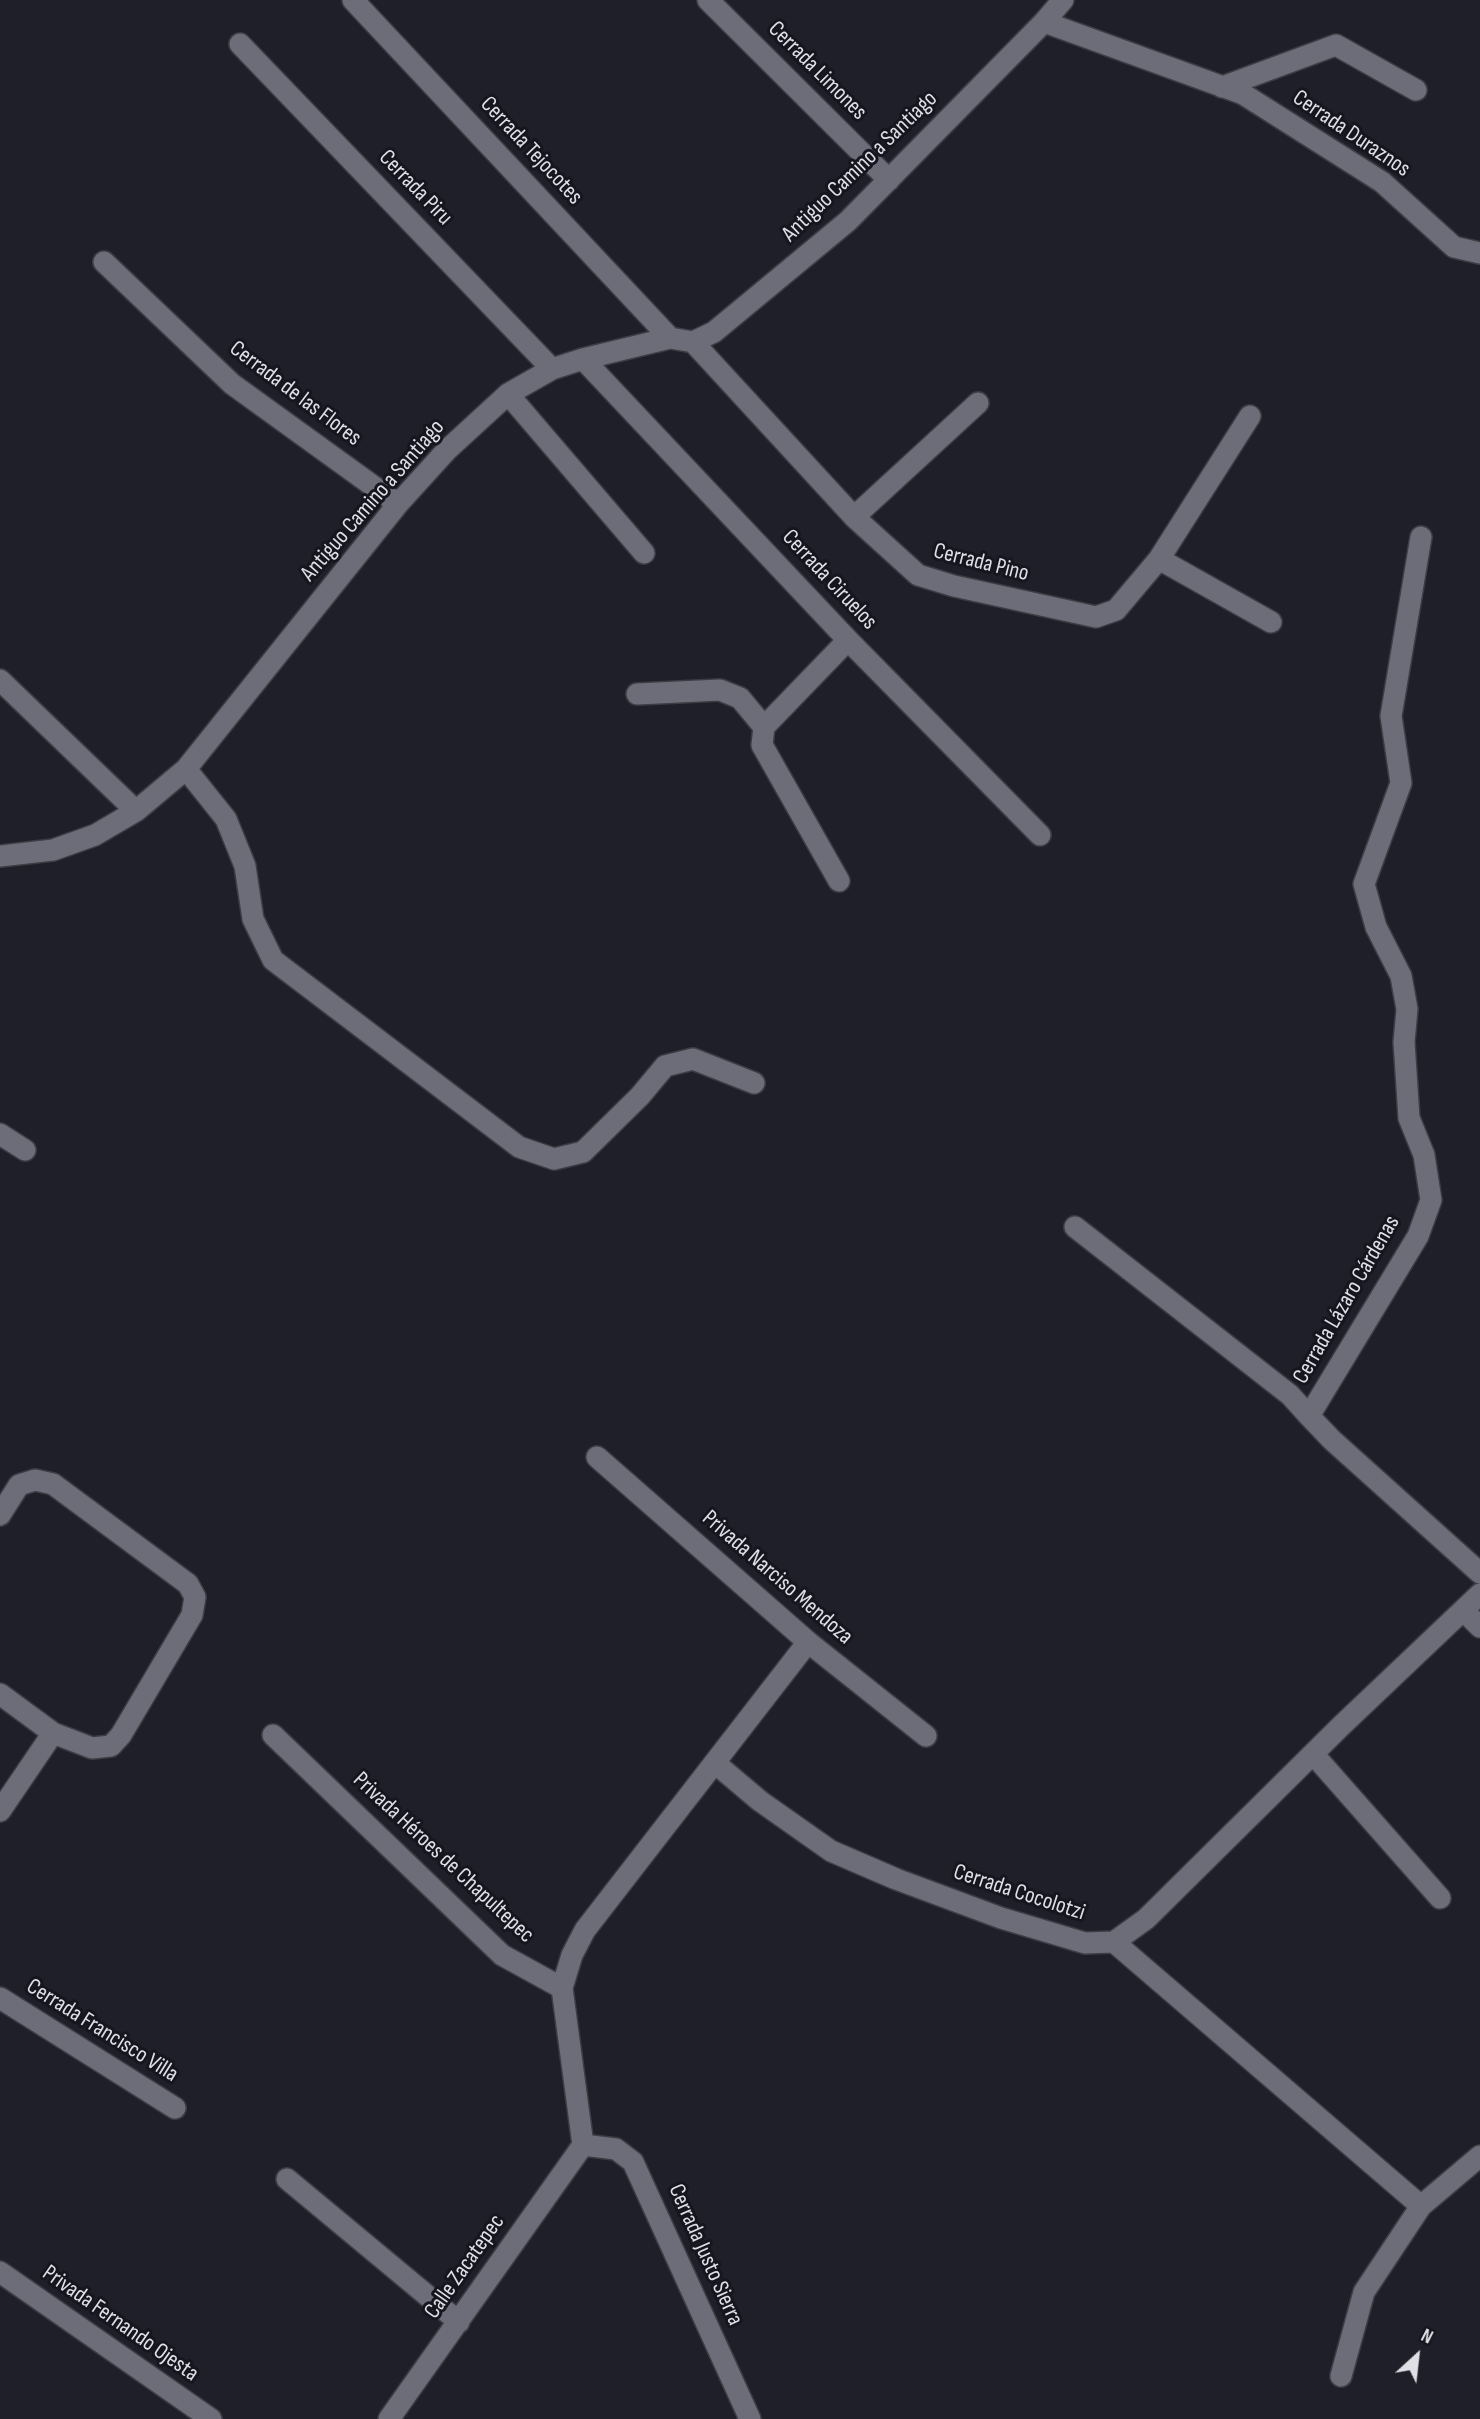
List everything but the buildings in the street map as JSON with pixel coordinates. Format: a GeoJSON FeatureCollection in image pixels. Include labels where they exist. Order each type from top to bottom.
{"type":"FeatureCollection","features":[{"type":"Feature","properties":{"kind":"street","name":"Cerrada Tejocotes"},"geometry":{"type":"LineString","coordinates":[[353,0],[670,338]]}},
{"type":"Feature","properties":{"kind":"street","name":"Cerrada Limones"},"geometry":{"type":"LineString","coordinates":[[708,0],[889,180]]}},
{"type":"Feature","properties":{"kind":"street","name":"Antiguo Camino a Santiago"},"geometry":{"type":"LineString","coordinates":[[0,856],[54,850],[94,835],[136,811],[186,769],[398,505],[447,450],[508,394],[552,369],[583,359],[670,338],[693,342],[714,332],[848,221],[1063,0]]}},
{"type":"Feature","properties":{"kind":"street","name":"Cerrada Duraznos"},"geometry":{"type":"LineString","coordinates":[[1044,22],[1243,94],[1382,181],[1454,247],[1480,253]]}},
{"type":"Feature","properties":{"kind":"street","name":"Cerrada Piru"},"geometry":{"type":"LineString","coordinates":[[240,44],[552,369]]}},
{"type":"Feature","properties":{"kind":"street","name":"Cerrada Duraznos"},"geometry":{"type":"LineString","coordinates":[[1222,87],[1336,45],[1416,89]]}},
{"type":"Feature","properties":{"kind":"street","name":"Cerrada de las Flores"},"geometry":{"type":"LineString","coordinates":[[104,262],[232,384],[398,505]]}},
{"type":"Feature","properties":{"kind":"street","name":"Cerrada Pino"},"geometry":{"type":"LineString","coordinates":[[693,342],[854,517],[918,575],[954,586],[1096,617],[1116,610],[1159,559],[1250,416]]}},
{"type":"Feature","properties":{"kind":"street","name":"Cerrada Ciruelos"},"geometry":{"type":"LineString","coordinates":[[583,359],[848,640],[1040,835]]}},
{"type":"Feature","properties":{"kind":"street"},"geometry":{"type":"LineString","coordinates":[[508,394],[644,553]]}},
{"type":"Feature","properties":{"kind":"street"},"geometry":{"type":"LineString","coordinates":[[854,517],[978,403]]}},
{"type":"Feature","properties":{"kind":"street","name":"Cerrada Lázaro Cárdenas"},"geometry":{"type":"LineString","coordinates":[[1421,537],[1391,716],[1401,783],[1364,884],[1376,927],[1401,976],[1407,1009],[1404,1042],[1409,1118],[1424,1155],[1431,1200],[1418,1236],[1309,1416],[1332,1440],[1480,1573]]}},
{"type":"Feature","properties":{"kind":"street"},"geometry":{"type":"LineString","coordinates":[[1159,559],[1271,622]]}},
{"type":"Feature","properties":{"kind":"street"},"geometry":{"type":"LineString","coordinates":[[839,881],[762,745],[764,727],[848,640]]}},
{"type":"Feature","properties":{"kind":"street"},"geometry":{"type":"LineString","coordinates":[[0,680],[136,811]]}},
{"type":"Feature","properties":{"kind":"street"},"geometry":{"type":"LineString","coordinates":[[637,694],[720,690],[740,698],[764,727]]}},
{"type":"Feature","properties":{"kind":"street"},"geometry":{"type":"LineString","coordinates":[[186,769],[226,819],[245,866],[253,919],[272,960],[519,1147],[554,1159],[583,1152],[640,1096],[665,1066],[693,1059],[754,1083]]}},
{"type":"Feature","properties":{"kind":"street"},"geometry":{"type":"LineString","coordinates":[[0,1134],[25,1150]]}},
{"type":"Feature","properties":{"kind":"street"},"geometry":{"type":"LineString","coordinates":[[1074,1227],[1290,1395],[1309,1416]]}},
{"type":"Feature","properties":{"kind":"street","name":"Privada Narciso Mendoza"},"geometry":{"type":"LineString","coordinates":[[597,1457],[808,1642],[926,1736]]}},
{"type":"Feature","properties":{"kind":"street"},"geometry":{"type":"LineString","coordinates":[[0,1515],[19,1485],[34,1480],[53,1484],[188,1584],[195,1597],[192,1615],[121,1735],[111,1746],[92,1748],[52,1732],[0,1694]]}},
{"type":"Feature","properties":{"kind":"street"},"geometry":{"type":"LineString","coordinates":[[1421,2206],[1114,1942],[1146,1919],[1341,1726],[1480,1594]]}},
{"type":"Feature","properties":{"kind":"street"},"geometry":{"type":"LineString","coordinates":[[1464,1611],[1480,1627]]}},
{"type":"Feature","properties":{"kind":"street"},"geometry":{"type":"LineString","coordinates":[[583,2145],[562,1989],[572,1955],[584,1930],[808,1642]]}},
{"type":"Feature","properties":{"kind":"street"},"geometry":{"type":"LineString","coordinates":[[0,1811],[52,1732]]}},
{"type":"Feature","properties":{"kind":"street","name":"Privada Héroes de Chapultepec"},"geometry":{"type":"LineString","coordinates":[[273,1735],[502,1955],[562,1989]]}},
{"type":"Feature","properties":{"kind":"street"},"geometry":{"type":"LineString","coordinates":[[1314,1755],[1440,1898]]}},
{"type":"Feature","properties":{"kind":"street","name":"Cerrada Cocolotzi"},"geometry":{"type":"LineString","coordinates":[[715,1763],[761,1801],[831,1851],[896,1879],[1001,1918],[1085,1943],[1114,1942]]}},
{"type":"Feature","properties":{"kind":"street","name":"Cerrada Francisco Villa"},"geometry":{"type":"LineString","coordinates":[[0,1998],[175,2108]]}},
{"type":"Feature","properties":{"kind":"street","name":"Calle Zacatepec"},"geometry":{"type":"LineString","coordinates":[[388,2419],[583,2145]]}},
{"type":"Feature","properties":{"kind":"street","name":"Cerrada Justo Sierra"},"geometry":{"type":"LineString","coordinates":[[583,2145],[615,2149],[633,2162],[750,2419]]}},
{"type":"Feature","properties":{"kind":"street"},"geometry":{"type":"LineString","coordinates":[[1341,2376],[1364,2292],[1421,2206],[1480,2156]]}},
{"type":"Feature","properties":{"kind":"street"},"geometry":{"type":"LineString","coordinates":[[287,2179],[459,2322]]}},
{"type":"Feature","properties":{"kind":"street","name":"Privada Fernando Ojesta"},"geometry":{"type":"LineString","coordinates":[[0,2272],[211,2419]]}}]}
